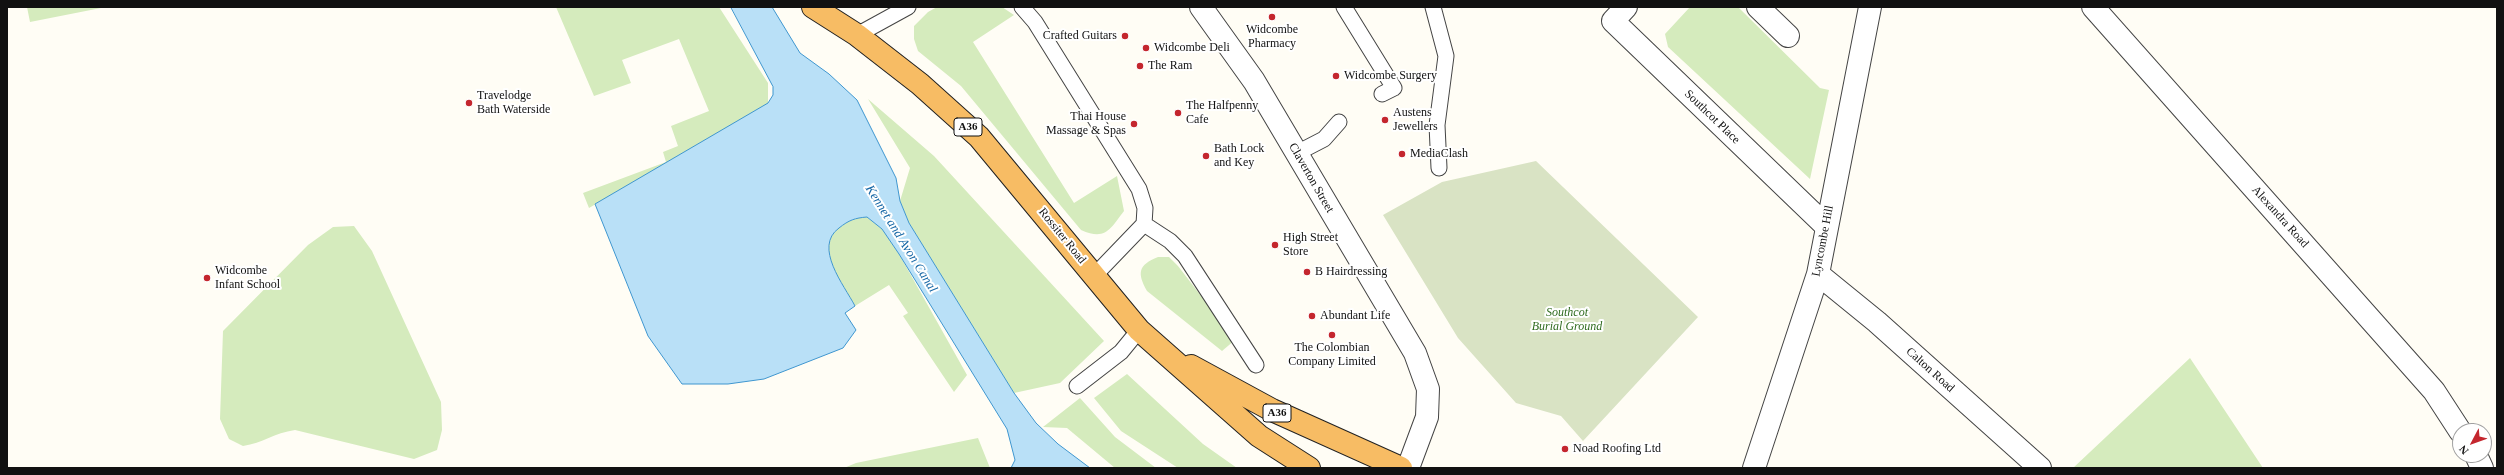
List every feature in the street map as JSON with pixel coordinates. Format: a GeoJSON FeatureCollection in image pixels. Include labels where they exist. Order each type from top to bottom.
{"type":"FeatureCollection","features":[{"type":"Feature","properties":{"kind":"highway","name":"Rossiter Road"},"geometry":{"type":"LineString","coordinates":[[814,7],[857,34],[920,84],[979,137],[1028,194],[1139,330],[1259,436],[1309,468]]}},
{"type":"Feature","properties":{"kind":"highway","name":"A36"},"geometry":{"type":"LineString","coordinates":[[1159,348],[1272,410],[1401,468]]}},
{"type":"Feature","properties":{"kind":"street","name":"Claverton Street"},"geometry":{"type":"LineString","coordinates":[[1201,7],[1254,81],[1415,353],[1428,390],[1426,417],[1408,468]]}},
{"type":"Feature","properties":{"kind":"street","name":"Southcot Place"},"geometry":{"type":"LineString","coordinates":[[1626,7],[1613,21],[1826,226]]}},
{"type":"Feature","properties":{"kind":"street"},"geometry":{"type":"LineString","coordinates":[[1758,7],[1788,36]]}},
{"type":"Feature","properties":{"kind":"street","name":"Lyncombe Hill"},"geometry":{"type":"LineString","coordinates":[[1754,468],[1818,274],[1826,226],[1870,7]]}},
{"type":"Feature","properties":{"kind":"street","name":"Alexandra Road"},"geometry":{"type":"LineString","coordinates":[[2093,7],[2434,391],[2455,423]]}},
{"type":"Feature","properties":{"kind":"street","name":"Calton Road"},"geometry":{"type":"LineString","coordinates":[[1818,274],[1877,322],[2040,468]]}},
{"type":"Feature","properties":{"kind":"lane"},"geometry":{"type":"LineString","coordinates":[[857,34],[908,7]]}},
{"type":"Feature","properties":{"kind":"lane"},"geometry":{"type":"LineString","coordinates":[[1022,7],[1035,22],[1139,189],[1145,208],[1144,224],[1094,276]]}},
{"type":"Feature","properties":{"kind":"lane"},"geometry":{"type":"LineString","coordinates":[[1344,7],[1394,88],[1382,94]]}},
{"type":"Feature","properties":{"kind":"lane"},"geometry":{"type":"LineString","coordinates":[[1433,7],[1446,56],[1438,125],[1438,168]]}},
{"type":"Feature","properties":{"kind":"lane"},"geometry":{"type":"LineString","coordinates":[[1296,153],[1324,139],[1339,122]]}},
{"type":"Feature","properties":{"kind":"lane"},"geometry":{"type":"LineString","coordinates":[[1144,224],[1170,241],[1185,256],[1256,365]]}},
{"type":"Feature","properties":{"kind":"lane"},"geometry":{"type":"LineString","coordinates":[[1077,386],[1121,352],[1139,330]]}},
{"type":"Feature","properties":{"kind":"green space"},"geometry":{"type":"Polygon","coordinates":[[[27,7],[106,7],[30,22],[27,7]]]}},
{"type":"Feature","properties":{"kind":"green space"},"geometry":{"type":"Polygon","coordinates":[[[556,7],[719,7],[768,83],[768,104],[589,208],[583,193],[666,162],[663,152],[678,146],[671,126],[709,111],[679,39],[622,60],[631,83],[594,96],[556,7]]]}},
{"type":"Feature","properties":{"kind":"green space"},"geometry":{"type":"Polygon","coordinates":[[[937,7],[1002,7],[1014,15],[973,42],[1074,203],[1117,176],[1124,211],[1111,228],[1102,234],[1089,233],[1081,230],[961,86],[918,51],[914,39],[914,26],[928,12],[937,7]]]}},
{"type":"Feature","properties":{"kind":"green space"},"geometry":{"type":"Polygon","coordinates":[[[1690,7],[1738,7],[1820,88],[1829,90],[1810,179],[1668,47],[1665,34],[1690,7]]]}},
{"type":"Feature","properties":{"kind":"green space"},"geometry":{"type":"Polygon","coordinates":[[[868,99],[934,156],[1104,341],[1060,383],[1014,393],[909,223],[900,201],[910,168],[868,99]]]}},
{"type":"Feature","properties":{"kind":"green space","name":"Southcot Burial Ground"},"geometry":{"type":"Polygon","coordinates":[[[1536,161],[1698,317],[1583,441],[1561,416],[1516,403],[1458,338],[1383,215],[1442,182],[1536,161]]]}},
{"type":"Feature","properties":{"kind":"green space"},"geometry":{"type":"Polygon","coordinates":[[[867,217],[882,229],[899,254],[967,375],[954,392],[903,316],[908,313],[889,285],[855,306],[838,277],[830,255],[829,245],[832,236],[839,228],[849,221],[867,217]]]}},
{"type":"Feature","properties":{"kind":"green space"},"geometry":{"type":"Polygon","coordinates":[[[354,226],[372,251],[441,402],[442,430],[437,450],[414,459],[295,430],[281,433],[257,443],[243,446],[229,439],[220,419],[223,331],[308,245],[333,227],[354,226]]]}},
{"type":"Feature","properties":{"kind":"green space"},"geometry":{"type":"Polygon","coordinates":[[[1158,257],[1169,257],[1178,266],[1235,340],[1222,351],[1147,291],[1142,279],[1141,270],[1146,263],[1158,257]]]}},
{"type":"Feature","properties":{"kind":"green space"},"geometry":{"type":"Polygon","coordinates":[[[2190,358],[2263,468],[2073,468],[2190,358]]]}},
{"type":"Feature","properties":{"kind":"green space"},"geometry":{"type":"Polygon","coordinates":[[[1127,374],[1203,444],[1237,468],[1178,468],[1121,431],[1094,398],[1127,374]]]}},
{"type":"Feature","properties":{"kind":"green space"},"geometry":{"type":"Polygon","coordinates":[[[1080,398],[1115,437],[1156,468],[1115,468],[1067,428],[1043,427],[1080,398]]]}},
{"type":"Feature","properties":{"kind":"green space"},"geometry":{"type":"Polygon","coordinates":[[[978,438],[990,468],[844,468],[856,463],[978,438]]]}},
{"type":"Feature","properties":{"kind":"water","name":"Kennet and Avon Canal"},"geometry":{"type":"Polygon","coordinates":[[[731,7],[772,7],[800,53],[829,74],[857,100],[896,178],[900,201],[909,223],[1014,393],[1036,423],[1058,444],[1090,468],[1011,468],[1015,460],[1007,429],[899,254],[882,229],[867,217],[849,221],[843,225],[832,236],[829,245],[833,266],[855,306],[845,313],[856,330],[843,348],[764,379],[728,384],[682,384],[648,336],[595,204],[768,103],[773,95],[773,87],[731,7]]]}},
{"type":"Feature","properties":{"kind":"place","name":"Widcombe Pharmacy"},"geometry":{"type":"Point","coordinates":[1272,17]}},
{"type":"Feature","properties":{"kind":"place","name":"Crafted Guitars"},"geometry":{"type":"Point","coordinates":[1125,36]}},
{"type":"Feature","properties":{"kind":"place","name":"Widcombe Deli"},"geometry":{"type":"Point","coordinates":[1146,48]}},
{"type":"Feature","properties":{"kind":"place","name":"The Ram"},"geometry":{"type":"Point","coordinates":[1140,66]}},
{"type":"Feature","properties":{"kind":"place","name":"Widcombe Surgery"},"geometry":{"type":"Point","coordinates":[1336,76]}},
{"type":"Feature","properties":{"kind":"place","name":"Travelodge Bath Waterside"},"geometry":{"type":"Point","coordinates":[469,103]}},
{"type":"Feature","properties":{"kind":"place","name":"The Halfpenny Cafe"},"geometry":{"type":"Point","coordinates":[1178,113]}},
{"type":"Feature","properties":{"kind":"place","name":"Austens Jewellers"},"geometry":{"type":"Point","coordinates":[1385,120]}},
{"type":"Feature","properties":{"kind":"place","name":"Thai House Massage & Spas"},"geometry":{"type":"Point","coordinates":[1134,124]}},
{"type":"Feature","properties":{"kind":"place","name":"MediaClash"},"geometry":{"type":"Point","coordinates":[1402,154]}},
{"type":"Feature","properties":{"kind":"place","name":"Bath Lock and Key"},"geometry":{"type":"Point","coordinates":[1206,156]}},
{"type":"Feature","properties":{"kind":"place","name":"High Street Store"},"geometry":{"type":"Point","coordinates":[1275,245]}},
{"type":"Feature","properties":{"kind":"place","name":"B Hairdressing"},"geometry":{"type":"Point","coordinates":[1307,272]}},
{"type":"Feature","properties":{"kind":"place","name":"Widcombe Infant School"},"geometry":{"type":"Point","coordinates":[207,278]}},
{"type":"Feature","properties":{"kind":"place","name":"Abundant Life"},"geometry":{"type":"Point","coordinates":[1312,316]}},
{"type":"Feature","properties":{"kind":"place","name":"The Colombian Company Limited"},"geometry":{"type":"Point","coordinates":[1332,335]}},
{"type":"Feature","properties":{"kind":"place","name":"Noad Roofing Ltd"},"geometry":{"type":"Point","coordinates":[1565,449]}}]}
